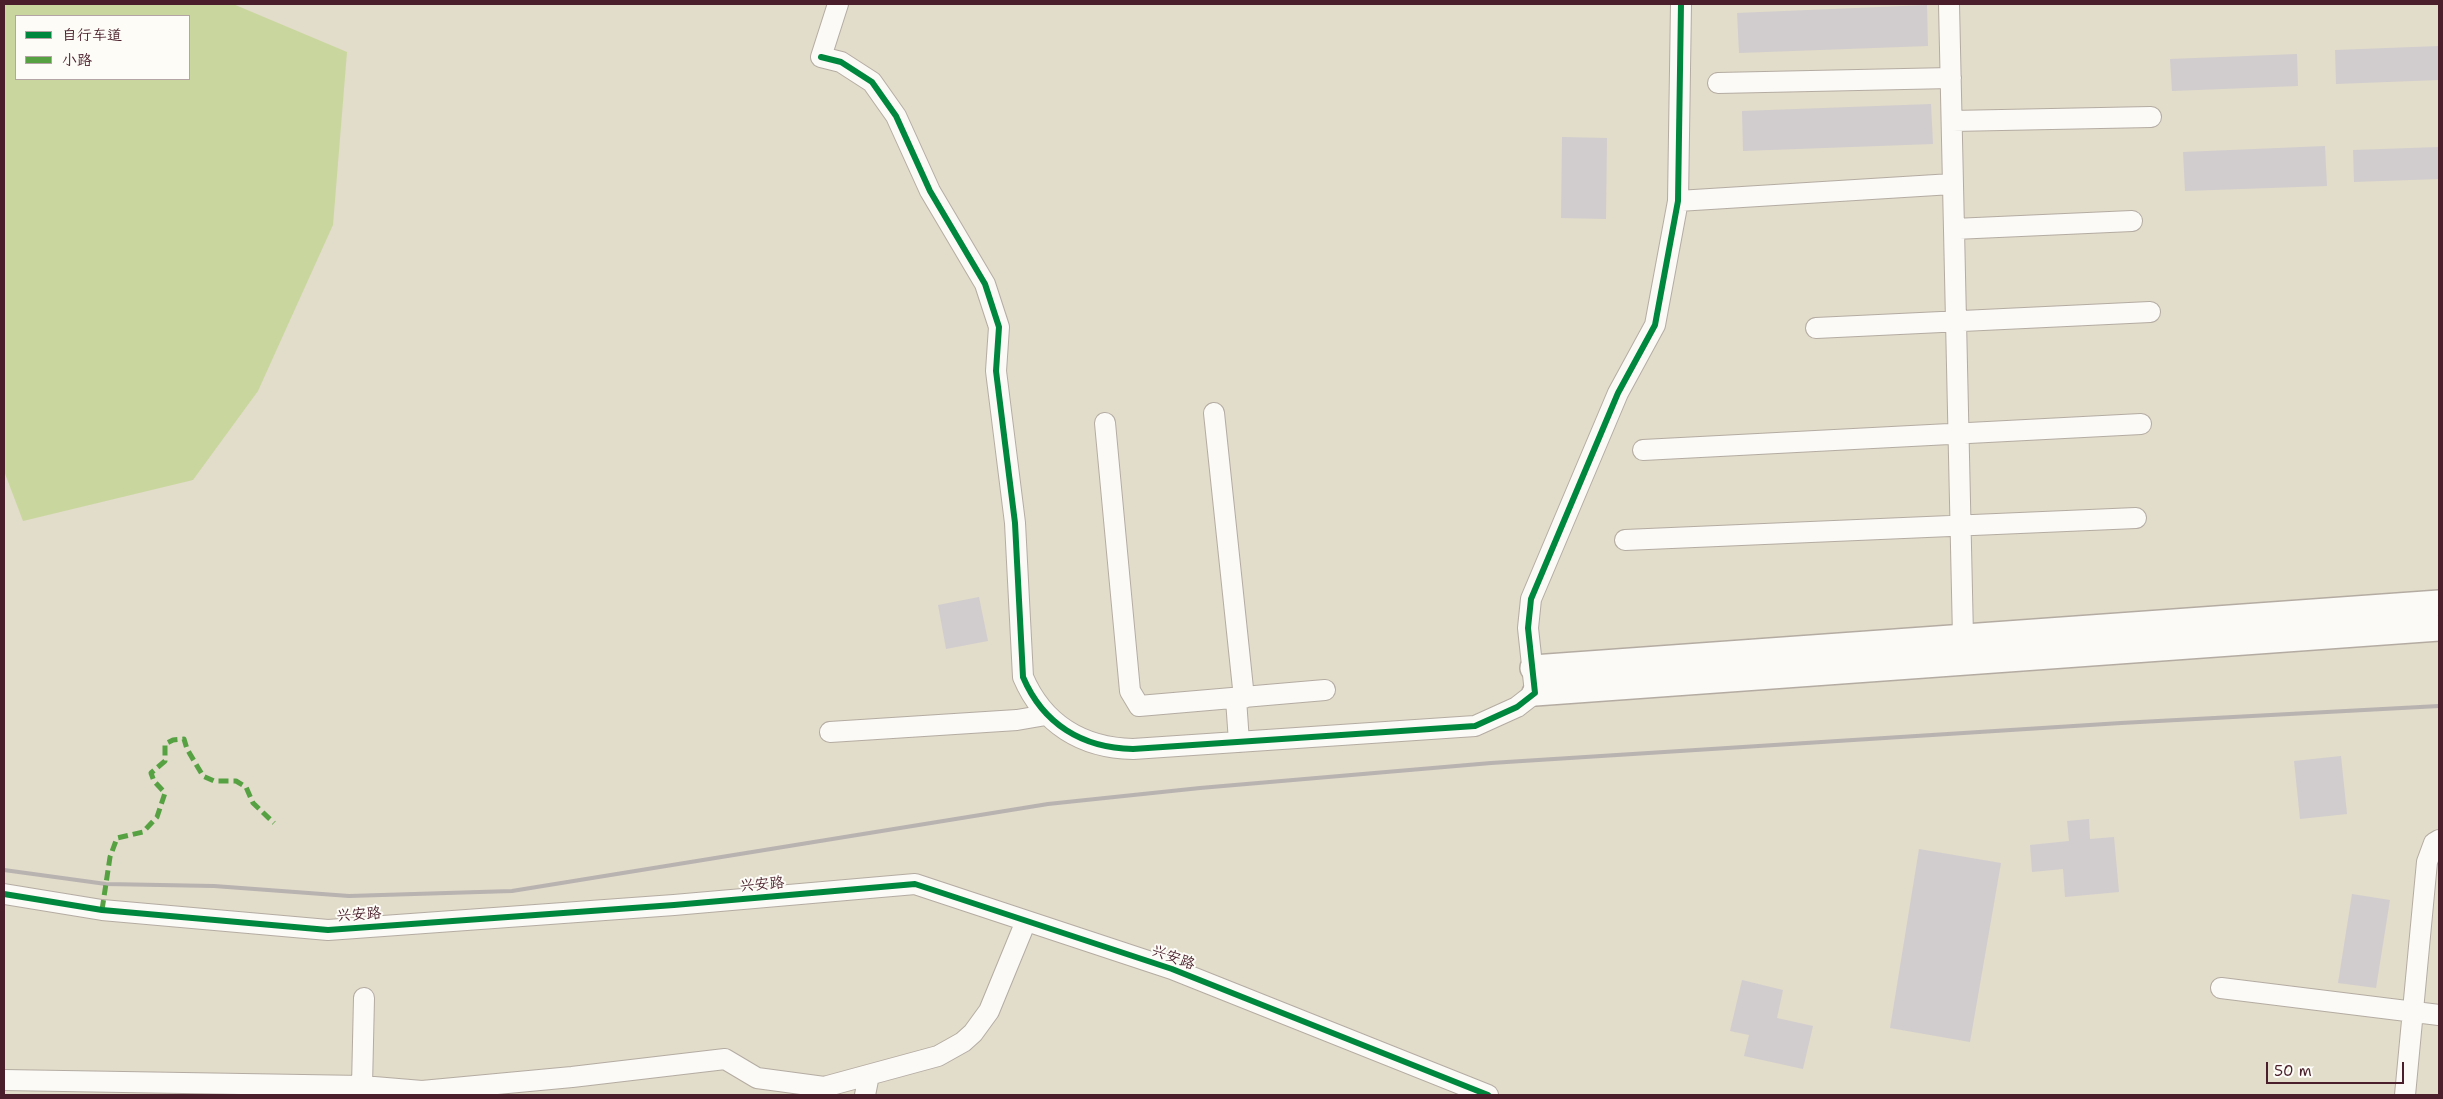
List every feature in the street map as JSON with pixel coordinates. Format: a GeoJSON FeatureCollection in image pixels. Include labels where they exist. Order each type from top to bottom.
{"type":"FeatureCollection","features":[{"type":"Feature","properties":{"kind":"main road"},"geometry":{"type":"LineString","coordinates":[[1533,668],[2439,603]]}},
{"type":"Feature","properties":{"kind":"main road"},"geometry":{"type":"LineString","coordinates":[[1535,693],[2439,628]]}},
{"type":"Feature","properties":{"kind":"street"},"geometry":{"type":"LineString","coordinates":[[838,4],[821,57],[841,62],[872,82],[896,116],[930,191],[988,292],[999,327],[996,372],[1015,524],[1023,677],[1033,697],[1046,714],[1058,725],[1086,741],[1117,748],[1476,726],[1517,707],[1535,693],[1528,628],[1531,599],[1618,393],[1654,325],[1678,201],[1681,4]]}},
{"type":"Feature","properties":{"kind":"street"},"geometry":{"type":"LineString","coordinates":[[1949,4],[1964,637]]}},
{"type":"Feature","properties":{"kind":"street"},"geometry":{"type":"LineString","coordinates":[[1718,84],[1951,78]]}},
{"type":"Feature","properties":{"kind":"street"},"geometry":{"type":"LineString","coordinates":[[1952,121],[2151,117]]}},
{"type":"Feature","properties":{"kind":"street"},"geometry":{"type":"LineString","coordinates":[[1678,201],[1952,184]]}},
{"type":"Feature","properties":{"kind":"street"},"geometry":{"type":"LineString","coordinates":[[1954,229],[2132,221]]}},
{"type":"Feature","properties":{"kind":"street"},"geometry":{"type":"LineString","coordinates":[[1816,328],[2150,312]]}},
{"type":"Feature","properties":{"kind":"street"},"geometry":{"type":"LineString","coordinates":[[1214,413],[1240,698],[1239,742]]}},
{"type":"Feature","properties":{"kind":"street"},"geometry":{"type":"LineString","coordinates":[[1106,423],[1130,691],[1139,706],[1325,690]]}},
{"type":"Feature","properties":{"kind":"street"},"geometry":{"type":"LineString","coordinates":[[1643,450],[2141,424]]}},
{"type":"Feature","properties":{"kind":"street"},"geometry":{"type":"LineString","coordinates":[[1625,540],[2136,518]]}},
{"type":"Feature","properties":{"kind":"street"},"geometry":{"type":"LineString","coordinates":[[830,732],[990,722],[1046,714]]}},
{"type":"Feature","properties":{"kind":"street"},"geometry":{"type":"LineString","coordinates":[[2405,1095],[2427,862],[2434,843],[2439,840]]}},
{"type":"Feature","properties":{"kind":"street","name":"兴安路"},"geometry":{"type":"LineString","coordinates":[[4,894],[102,910],[328,930],[674,905],[915,884],[1172,969],[1488,1095]]}},
{"type":"Feature","properties":{"kind":"street"},"geometry":{"type":"LineString","coordinates":[[4,1080],[362,1086],[424,1093],[725,1059],[757,1078],[824,1087],[938,1056],[951,1050],[973,1033],[990,1011],[1026,921]]}},
{"type":"Feature","properties":{"kind":"street"},"geometry":{"type":"LineString","coordinates":[[2221,988],[2439,1014]]}},
{"type":"Feature","properties":{"kind":"street"},"geometry":{"type":"LineString","coordinates":[[362,1086],[364,998]]}},
{"type":"Feature","properties":{"kind":"street"},"geometry":{"type":"LineString","coordinates":[[865,1095],[869,1075]]}},
{"type":"Feature","properties":{"kind":"green space"},"geometry":{"type":"Polygon","coordinates":[[[4,4],[233,4],[347,52],[333,225],[258,391],[193,480],[23,521],[4,471],[4,4]]]}},
{"type":"Feature","properties":{"kind":"building"},"geometry":{"type":"Polygon","coordinates":[[[1927,5],[1928,46],[1739,53],[1737,13],[1927,5]]]}},
{"type":"Feature","properties":{"kind":"building"},"geometry":{"type":"Polygon","coordinates":[[[2439,46],[2439,80],[2336,84],[2335,50],[2439,46]]]}},
{"type":"Feature","properties":{"kind":"building"},"geometry":{"type":"Polygon","coordinates":[[[2297,54],[2298,86],[2172,91],[2170,59],[2297,54]]]}},
{"type":"Feature","properties":{"kind":"building"},"geometry":{"type":"Polygon","coordinates":[[[1931,104],[1933,144],[1743,151],[1742,111],[1931,104]]]}},
{"type":"Feature","properties":{"kind":"building"},"geometry":{"type":"Polygon","coordinates":[[[1562,137],[1607,138],[1606,219],[1561,218],[1562,137]]]}},
{"type":"Feature","properties":{"kind":"building"},"geometry":{"type":"Polygon","coordinates":[[[2325,146],[2327,186],[2185,191],[2183,152],[2325,146]]]}},
{"type":"Feature","properties":{"kind":"building"},"geometry":{"type":"Polygon","coordinates":[[[2439,147],[2439,179],[2354,182],[2353,150],[2439,147]]]}},
{"type":"Feature","properties":{"kind":"building"},"geometry":{"type":"Polygon","coordinates":[[[979,597],[988,641],[946,649],[938,605],[979,597]]]}},
{"type":"Feature","properties":{"kind":"building"},"geometry":{"type":"Polygon","coordinates":[[[2341,756],[2347,814],[2300,819],[2294,761],[2341,756]]]}},
{"type":"Feature","properties":{"kind":"building"},"geometry":{"type":"Polygon","coordinates":[[[2089,819],[2090,839],[2114,837],[2119,892],[2065,897],[2063,869],[2032,872],[2030,845],[2069,841],[2067,821],[2089,819]]]}},
{"type":"Feature","properties":{"kind":"building"},"geometry":{"type":"Polygon","coordinates":[[[1919,849],[2001,863],[1970,1042],[1890,1028],[1919,849]]]}},
{"type":"Feature","properties":{"kind":"building"},"geometry":{"type":"Polygon","coordinates":[[[2352,894],[2390,900],[2376,988],[2338,983],[2352,894]]]}},
{"type":"Feature","properties":{"kind":"building"},"geometry":{"type":"Polygon","coordinates":[[[1742,980],[1783,990],[1777,1018],[1813,1026],[1803,1069],[1744,1056],[1749,1035],[1730,1031],[1742,980]]]}},
{"type":"Feature","properties":{"kind":"railway"},"geometry":{"type":"LineString","coordinates":[[4,870],[106,884],[214,886],[349,896],[512,891],[1048,804],[1200,788],[1491,763],[2121,723],[2439,706]]}},
{"type":"Feature","properties":{"kind":"marked path"},"geometry":{"type":"LineString","coordinates":[[102,910],[110,857],[117,838],[143,832],[157,817],[165,793],[154,781],[151,773],[165,761],[165,744],[173,740],[184,739],[187,749],[203,776],[214,781],[236,781],[246,787],[253,803],[274,823]]}},
{"type":"Feature","properties":{"kind":"cycle path"},"geometry":{"type":"LineString","coordinates":[[821,57],[841,62],[872,82],[896,116],[930,191],[985,284],[999,327],[996,371],[1015,523],[1023,677],[1031,694],[1041,708],[1066,730],[1097,744],[1114,748],[1133,749],[1475,726],[1517,707],[1535,693],[1528,628],[1531,599],[1618,393],[1655,325],[1678,201],[1681,4]]}},
{"type":"Feature","properties":{"kind":"cycle path"},"geometry":{"type":"LineString","coordinates":[[4,894],[102,910],[328,930],[674,905],[915,884],[1172,969],[1488,1095]]}}]}
